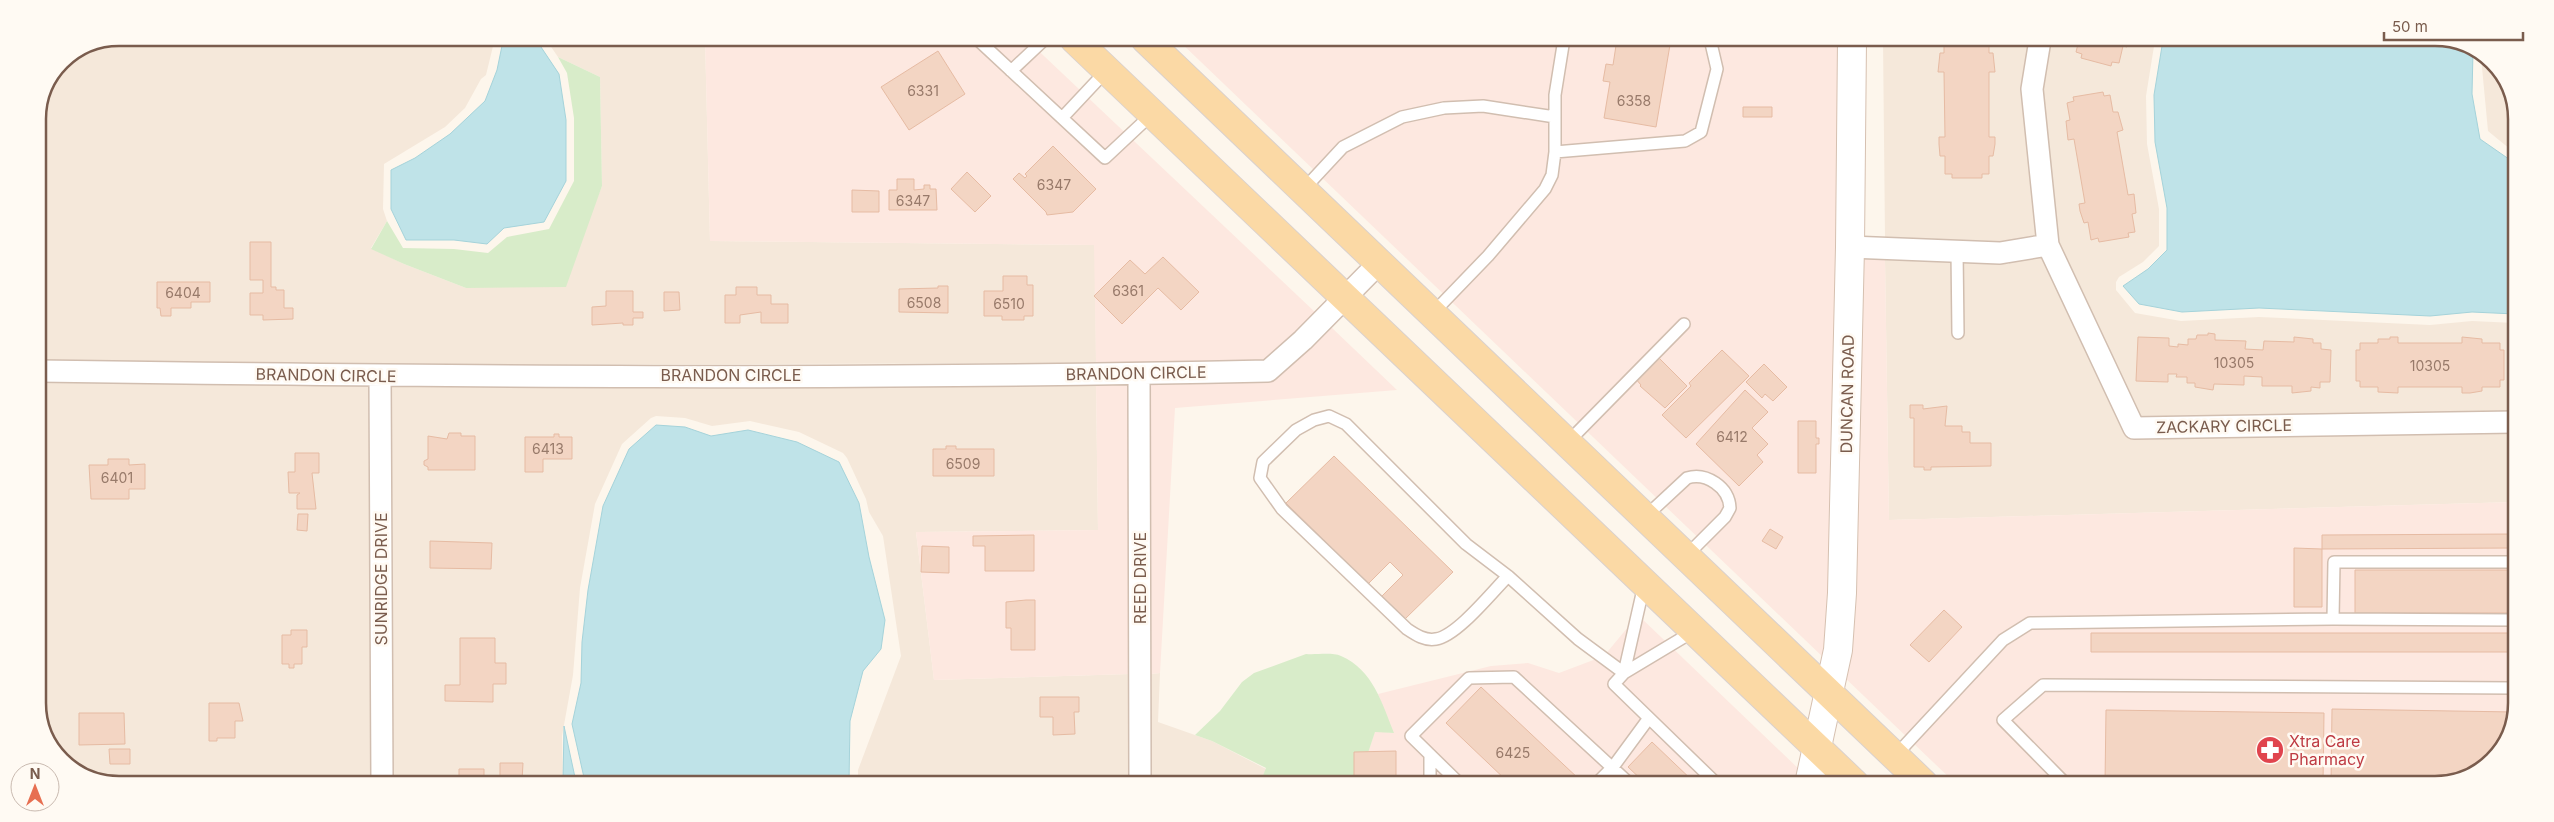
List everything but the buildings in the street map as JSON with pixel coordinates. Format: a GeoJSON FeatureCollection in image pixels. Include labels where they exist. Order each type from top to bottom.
{"type":"FeatureCollection","features":[{"type":"Feature","properties":{"kind":"main road"},"geometry":{"type":"LineString","coordinates":[[1081,46],[1344,299],[1846,776]]}},
{"type":"Feature","properties":{"kind":"main road"},"geometry":{"type":"LineString","coordinates":[[1152,46],[1916,776]]}},
{"type":"Feature","properties":{"kind":"street","name":"DUNCAN ROAD"},"geometry":{"type":"LineString","coordinates":[[1810,776],[1838,645],[1842,593],[1850,247],[1852,46]]}},
{"type":"Feature","properties":{"kind":"street","name":"ZACKARY CIRCLE"},"geometry":{"type":"LineString","coordinates":[[2039,46],[2032,89],[2048,245],[2134,428],[2508,422]]}},
{"type":"Feature","properties":{"kind":"street"},"geometry":{"type":"LineString","coordinates":[[1850,247],[2000,253],[2048,245]]}},
{"type":"Feature","properties":{"kind":"street","name":"BRANDON CIRCLE"},"geometry":{"type":"LineString","coordinates":[[46,371],[380,376],[1139,374],[1268,371],[1380,262]]}},
{"type":"Feature","properties":{"kind":"street","name":"REED DRIVE"},"geometry":{"type":"LineString","coordinates":[[1139,374],[1140,776]]}},
{"type":"Feature","properties":{"kind":"street","name":"SUNRIDGE DRIVE"},"geometry":{"type":"LineString","coordinates":[[380,376],[382,776]]}},
{"type":"Feature","properties":{"kind":"lane"},"geometry":{"type":"LineString","coordinates":[[986,46],[1106,158],[1152,114]]}},
{"type":"Feature","properties":{"kind":"lane"},"geometry":{"type":"LineString","coordinates":[[1011,70],[1037,46]]}},
{"type":"Feature","properties":{"kind":"lane"},"geometry":{"type":"LineString","coordinates":[[1432,314],[1488,256],[1545,189],[1552,175],[1555,152],[1554,95],[1563,46]]}},
{"type":"Feature","properties":{"kind":"lane"},"geometry":{"type":"LineString","coordinates":[[1555,152],[1684,142],[1701,132],[1717,69],[1711,46]]}},
{"type":"Feature","properties":{"kind":"lane"},"geometry":{"type":"LineString","coordinates":[[1062,118],[1107,70]]}},
{"type":"Feature","properties":{"kind":"lane"},"geometry":{"type":"LineString","coordinates":[[1303,190],[1344,147],[1402,117],[1444,108],[1483,106],[1555,117]]}},
{"type":"Feature","properties":{"kind":"lane"},"geometry":{"type":"LineString","coordinates":[[1956,251],[1958,333]]}},
{"type":"Feature","properties":{"kind":"lane"},"geometry":{"type":"LineString","coordinates":[[1567,443],[1684,324]]}},
{"type":"Feature","properties":{"kind":"lane"},"geometry":{"type":"LineString","coordinates":[[1508,576],[1453,632],[1436,639],[1421,638],[1407,629],[1282,509],[1260,478],[1263,462],[1296,430],[1314,420],[1329,416],[1346,424],[1466,544],[1508,576],[1578,639],[1624,674]]}},
{"type":"Feature","properties":{"kind":"lane"},"geometry":{"type":"LineString","coordinates":[[1645,517],[1687,478],[1696,475],[1713,482],[1726,494],[1730,508],[1725,517],[1686,556]]}},
{"type":"Feature","properties":{"kind":"lane"},"geometry":{"type":"LineString","coordinates":[[2333,618],[2334,562],[2508,562]]}},
{"type":"Feature","properties":{"kind":"lane"},"geometry":{"type":"LineString","coordinates":[[1624,674],[1644,583]]}},
{"type":"Feature","properties":{"kind":"lane"},"geometry":{"type":"LineString","coordinates":[[1895,756],[2003,640],[2030,624],[2333,618],[2508,620]]}},
{"type":"Feature","properties":{"kind":"lane"},"geometry":{"type":"LineString","coordinates":[[1694,631],[1624,674],[1614,684],[1709,776]]}},
{"type":"Feature","properties":{"kind":"lane"},"geometry":{"type":"LineString","coordinates":[[1452,776],[1411,736],[1469,678],[1514,677],[1622,776]]}},
{"type":"Feature","properties":{"kind":"lane"},"geometry":{"type":"LineString","coordinates":[[2058,776],[2003,720],[2043,685],[2508,688]]}},
{"type":"Feature","properties":{"kind":"lane"},"geometry":{"type":"LineString","coordinates":[[1605,776],[1649,718]]}},
{"type":"Feature","properties":{"kind":"lane"},"geometry":{"type":"LineString","coordinates":[[1430,755],[1430,776]]}},
{"type":"Feature","properties":{"kind":"shaded area"},"geometry":{"type":"Polygon","coordinates":[[[119,46],[493,46],[486,75],[481,79],[465,108],[445,127],[384,164],[383,209],[387,221],[371,248],[404,264],[466,288],[581,238],[602,186],[600,77],[558,57],[550,46],[705,46],[710,241],[1095,245],[1096,363],[380,365],[46,360],[46,119],[52,91],[68,68],[91,52],[119,46]]]}},
{"type":"Feature","properties":{"kind":"shaded area"},"geometry":{"type":"Polygon","coordinates":[[[705,46],[1033,46],[1316,313],[1264,360],[1096,363],[1094,245],[710,241],[705,46]]]}},
{"type":"Feature","properties":{"kind":"shaded area"},"geometry":{"type":"Polygon","coordinates":[[[1184,46],[1842,46],[1833,593],[1826,660],[1184,46]]]}},
{"type":"Feature","properties":{"kind":"shaded area"},"geometry":{"type":"Polygon","coordinates":[[[1883,46],[2154,46],[2146,96],[2147,144],[2159,209],[2159,246],[2143,262],[2119,277],[2116,282],[2116,290],[2135,313],[2181,321],[2259,317],[2430,325],[2472,321],[2508,323],[2508,502],[1889,520],[1885,259],[2009,264],[2010,243],[1885,238],[1883,46]]]}},
{"type":"Feature","properties":{"kind":"shaded area"},"geometry":{"type":"Polygon","coordinates":[[[2482,64],[2493,75],[2504,96],[2508,114],[2508,147],[2488,131],[2482,64]]]}},
{"type":"Feature","properties":{"kind":"shaded area"},"geometry":{"type":"Polygon","coordinates":[[[1860,258],[1885,259],[1889,520],[2508,502],[2507,712],[2500,735],[2495,743],[2479,761],[2458,772],[2435,776],[1948,776],[1842,675],[1860,258]]]}},
{"type":"Feature","properties":{"kind":"shaded area"},"geometry":{"type":"Polygon","coordinates":[[[1331,327],[1397,390],[1175,408],[1160,673],[1150,674],[1149,384],[1268,382],[1274,379],[1331,327]]]}},
{"type":"Feature","properties":{"kind":"shaded area"},"geometry":{"type":"Polygon","coordinates":[[[46,381],[371,386],[372,776],[119,776],[91,770],[71,758],[64,751],[52,731],[46,708],[46,381]]]}},
{"type":"Feature","properties":{"kind":"shaded area"},"geometry":{"type":"Polygon","coordinates":[[[1096,385],[1098,530],[916,532],[934,680],[1130,674],[1131,776],[858,776],[858,770],[901,656],[883,536],[869,512],[866,499],[847,458],[843,453],[799,432],[750,421],[712,426],[685,418],[656,416],[651,418],[622,444],[595,504],[580,588],[573,675],[562,736],[563,776],[391,776],[390,387],[1096,385]]]}},
{"type":"Feature","properties":{"kind":"shaded area"},"geometry":{"type":"Polygon","coordinates":[[[1096,385],[1130,385],[1130,674],[934,680],[916,532],[1098,530],[1096,385]]]}},
{"type":"Feature","properties":{"kind":"shaded area"},"geometry":{"type":"Polygon","coordinates":[[[1638,615],[1802,772],[1801,776],[1360,776],[1375,731],[1393,733],[1378,694],[1491,666],[1528,663],[1559,673],[1604,656],[1638,615]]]}},
{"type":"Feature","properties":{"kind":"shaded area"},"geometry":{"type":"Polygon","coordinates":[[[1160,673],[1158,722],[1212,741],[1266,769],[1263,776],[1150,776],[1150,674],[1160,673]]]}},
{"type":"Feature","properties":{"kind":"green space"},"geometry":{"type":"Polygon","coordinates":[[[558,57],[600,77],[602,186],[566,287],[466,288],[371,249],[387,221],[403,248],[454,249],[488,253],[507,237],[549,229],[574,181],[574,118],[567,73],[558,57]]]}},
{"type":"Feature","properties":{"kind":"green space"},"geometry":{"type":"Polygon","coordinates":[[[1306,654],[1341,656],[1352,662],[1369,679],[1375,688],[1394,733],[1375,732],[1360,776],[1263,776],[1266,768],[1212,741],[1195,735],[1220,711],[1242,682],[1254,673],[1306,654]]]}},
{"type":"Feature","properties":{"kind":"water"},"geometry":{"type":"Polygon","coordinates":[[[502,46],[540,46],[559,74],[566,120],[566,181],[544,222],[504,228],[487,244],[454,240],[406,240],[391,209],[391,170],[415,158],[450,134],[485,101],[497,70],[502,46]]]}},
{"type":"Feature","properties":{"kind":"water"},"geometry":{"type":"Polygon","coordinates":[[[2162,46],[2435,46],[2454,49],[2467,54],[2473,58],[2472,94],[2480,139],[2508,158],[2508,314],[2472,312],[2430,316],[2259,308],[2182,312],[2139,304],[2123,286],[2148,269],[2167,250],[2167,208],[2155,142],[2154,95],[2162,46]]]}},
{"type":"Feature","properties":{"kind":"water"},"geometry":{"type":"Polygon","coordinates":[[[656,425],[685,427],[711,436],[748,430],[797,442],[839,462],[859,503],[869,557],[885,620],[881,649],[863,671],[850,721],[849,776],[584,776],[572,724],[581,683],[582,642],[588,590],[603,506],[629,449],[656,425]]]}},
{"type":"Feature","properties":{"kind":"water"},"geometry":{"type":"Polygon","coordinates":[[[564,726],[575,776],[563,776],[564,726]]]}},
{"type":"Feature","properties":{"kind":"place","name":"Xtra Care Pharmacy"},"geometry":{"type":"Point","coordinates":[2270,750]}}]}
